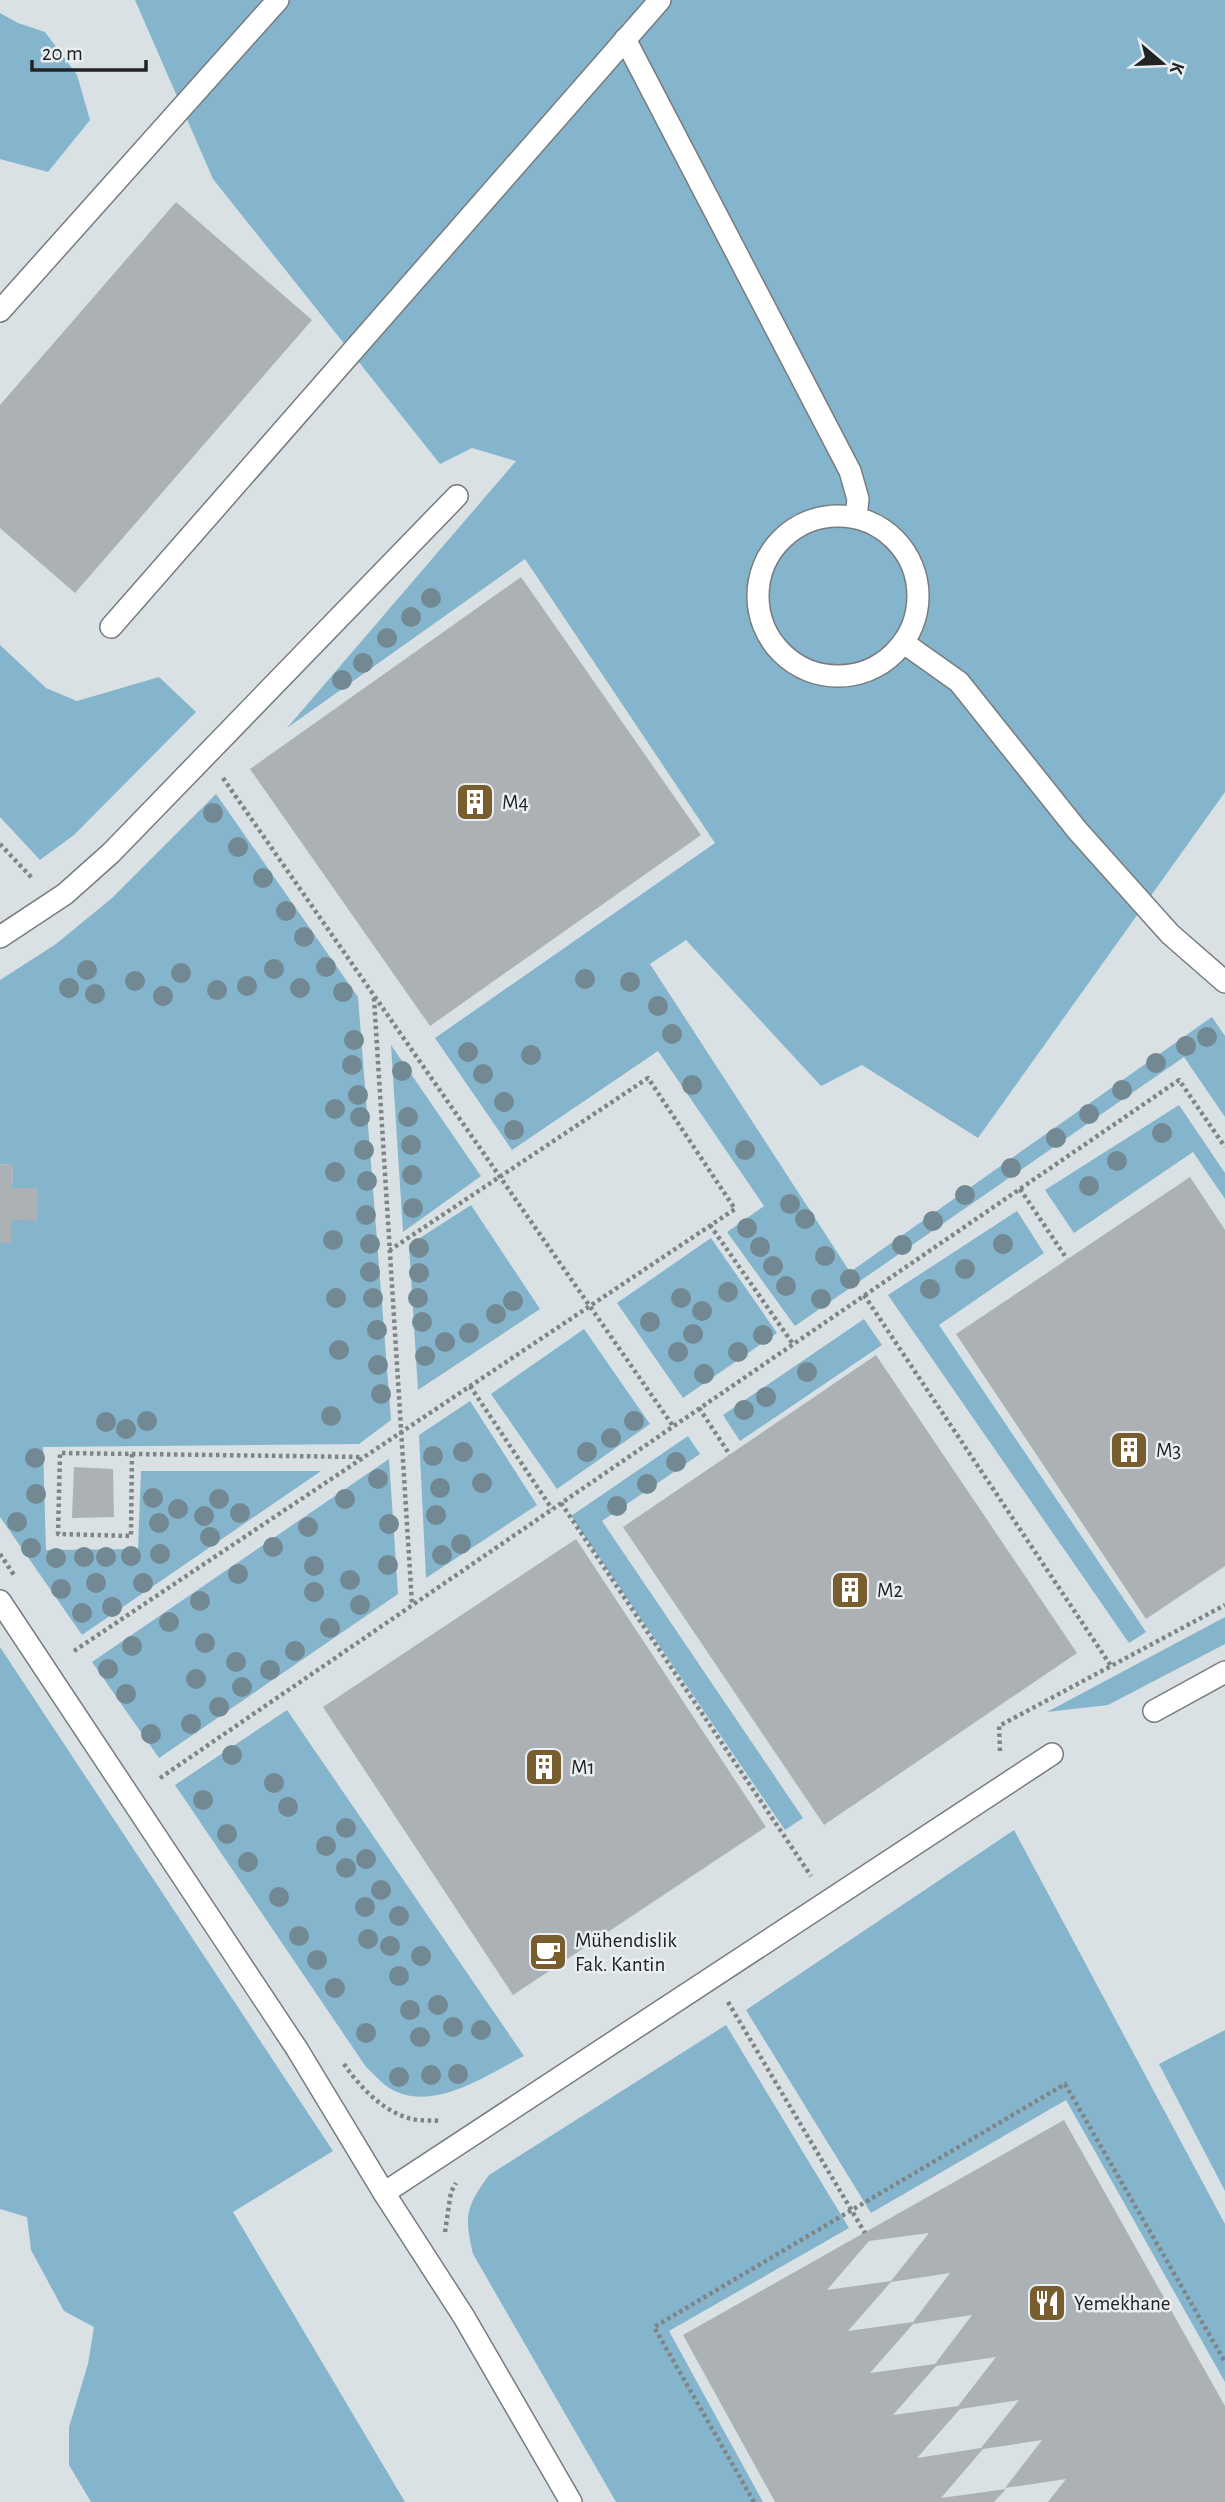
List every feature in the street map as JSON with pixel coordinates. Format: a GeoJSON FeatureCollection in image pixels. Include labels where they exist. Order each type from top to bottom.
{"type":"FeatureCollection","features":[{"type":"Feature","properties":{"kind":"lane"},"geometry":{"type":"LineString","coordinates":[[0,311],[278,0]]}},
{"type":"Feature","properties":{"kind":"lane"},"geometry":{"type":"LineString","coordinates":[[111,626],[660,0]]}},
{"type":"Feature","properties":{"kind":"lane"},"geometry":{"type":"LineString","coordinates":[[625,39],[850,471],[858,499],[856,517]]}},
{"type":"Feature","properties":{"kind":"lane"},"geometry":{"type":"LineString","coordinates":[[0,937],[65,894],[111,853],[457,496]]}},
{"type":"Feature","properties":{"kind":"lane"},"geometry":{"type":"LineString","coordinates":[[830,516],[856,517],[880,527],[900,544],[913,566],[919,592],[915,619],[904,643],[884,662],[860,674],[832,676],[806,670],[783,655],[767,634],[759,609],[759,583],[768,558],[783,538],[805,523],[830,516]]}},
{"type":"Feature","properties":{"kind":"lane"},"geometry":{"type":"LineString","coordinates":[[904,643],[960,682],[1077,830],[1170,934],[1225,982]]}},
{"type":"Feature","properties":{"kind":"lane"},"geometry":{"type":"LineString","coordinates":[[0,1601],[298,2049],[384,2193],[464,2317],[571,2502]]}},
{"type":"Feature","properties":{"kind":"lane"},"geometry":{"type":"LineString","coordinates":[[1154,1711],[1225,1672]]}},
{"type":"Feature","properties":{"kind":"lane"},"geometry":{"type":"LineString","coordinates":[[384,2193],[1052,1754]]}},
{"type":"Feature","properties":{"kind":"path"},"geometry":{"type":"LineString","coordinates":[[222,777],[673,1426]]}},
{"type":"Feature","properties":{"kind":"path"},"geometry":{"type":"LineString","coordinates":[[0,844],[41,887]]}},
{"type":"Feature","properties":{"kind":"path"},"geometry":{"type":"LineString","coordinates":[[374,996],[412,1605]]}},
{"type":"Feature","properties":{"kind":"path"},"geometry":{"type":"LineString","coordinates":[[74,1651],[735,1209],[648,1078],[390,1250]]}},
{"type":"Feature","properties":{"kind":"path"},"geometry":{"type":"LineString","coordinates":[[160,1778],[1179,1080],[1225,1147]]}},
{"type":"Feature","properties":{"kind":"path"},"geometry":{"type":"LineString","coordinates":[[1020,1189],[1067,1259]]}},
{"type":"Feature","properties":{"kind":"path"},"geometry":{"type":"LineString","coordinates":[[710,1225],[793,1344]]}},
{"type":"Feature","properties":{"kind":"path"},"geometry":{"type":"LineString","coordinates":[[864,1295],[1111,1666]]}},
{"type":"Feature","properties":{"kind":"path"},"geometry":{"type":"LineString","coordinates":[[470,1386],[552,1509]]}},
{"type":"Feature","properties":{"kind":"path"},"geometry":{"type":"LineString","coordinates":[[699,1408],[730,1455]]}},
{"type":"Feature","properties":{"kind":"path"},"geometry":{"type":"LineString","coordinates":[[132,1454],[131,1536],[58,1534],[60,1453],[365,1457]]}},
{"type":"Feature","properties":{"kind":"path"},"geometry":{"type":"LineString","coordinates":[[561,1503],[811,1876]]}},
{"type":"Feature","properties":{"kind":"path"},"geometry":{"type":"LineString","coordinates":[[0,1554],[16,1577]]}},
{"type":"Feature","properties":{"kind":"path"},"geometry":{"type":"LineString","coordinates":[[1000,1751],[999,1726],[1225,1605]]}},
{"type":"Feature","properties":{"kind":"path"},"geometry":{"type":"LineString","coordinates":[[999,1759],[1010,1751]]}},
{"type":"Feature","properties":{"kind":"path"},"geometry":{"type":"LineString","coordinates":[[727,2002],[865,2233]]}},
{"type":"Feature","properties":{"kind":"path"},"geometry":{"type":"LineString","coordinates":[[342,2060],[358,2083],[383,2105],[412,2119],[447,2121]]}},
{"type":"Feature","properties":{"kind":"path"},"geometry":{"type":"LineString","coordinates":[[754,2502],[654,2327],[1065,2084],[1225,2362]]}},
{"type":"Feature","properties":{"kind":"path"},"geometry":{"type":"LineString","coordinates":[[449,2244],[445,2233],[451,2192],[462,2174]]}},
{"type":"Feature","properties":{"kind":"shaded area"},"geometry":{"type":"Polygon","coordinates":[[[135,0],[1225,0],[1225,792],[978,1138],[862,1065],[821,1086],[686,940],[650,964],[850,1272],[1212,1017],[1225,1036],[1225,1117],[1184,1057],[795,1326],[727,1232],[764,1206],[658,1051],[512,1150],[435,1038],[715,843],[525,559],[287,728],[516,461],[472,448],[440,464],[213,179],[135,0]]]}},
{"type":"Feature","properties":{"kind":"shaded area"},"geometry":{"type":"Polygon","coordinates":[[[0,13],[18,23],[45,32],[77,75],[90,120],[48,172],[0,159],[0,13]]]}},
{"type":"Feature","properties":{"kind":"shaded area"},"geometry":{"type":"Polygon","coordinates":[[[0,645],[46,688],[77,701],[159,677],[196,712],[74,835],[40,860],[0,817],[0,645]]]}},
{"type":"Feature","properties":{"kind":"shaded area"},"geometry":{"type":"Polygon","coordinates":[[[216,794],[358,997],[391,1420],[359,1444],[43,1447],[46,1550],[138,1549],[141,1471],[321,1471],[82,1635],[0,1517],[0,1243],[11,1243],[11,1220],[38,1220],[38,1189],[12,1188],[13,1165],[0,1164],[0,980],[56,944],[112,898],[216,794]]]}},
{"type":"Feature","properties":{"kind":"shaded area"},"geometry":{"type":"Polygon","coordinates":[[[391,1045],[481,1176],[403,1232],[391,1045]]]}},
{"type":"Feature","properties":{"kind":"shaded area"},"geometry":{"type":"Polygon","coordinates":[[[1179,1105],[1225,1173],[1225,1199],[1193,1152],[1074,1233],[1045,1190],[1179,1105]]]}},
{"type":"Feature","properties":{"kind":"shaded area"},"geometry":{"type":"Polygon","coordinates":[[[471,1205],[540,1309],[418,1390],[409,1245],[471,1205]]]}},
{"type":"Feature","properties":{"kind":"shaded area"},"geometry":{"type":"Polygon","coordinates":[[[1017,1211],[1044,1253],[939,1325],[1146,1632],[1129,1643],[888,1295],[1017,1211]]]}},
{"type":"Feature","properties":{"kind":"shaded area"},"geometry":{"type":"Polygon","coordinates":[[[711,1238],[777,1333],[683,1398],[617,1303],[711,1238]]]}},
{"type":"Feature","properties":{"kind":"shaded area"},"geometry":{"type":"Polygon","coordinates":[[[864,1319],[882,1345],[740,1441],[723,1415],[864,1319]]]}},
{"type":"Feature","properties":{"kind":"shaded area"},"geometry":{"type":"Polygon","coordinates":[[[584,1329],[650,1424],[557,1489],[491,1394],[584,1329]]]}},
{"type":"Feature","properties":{"kind":"shaded area"},"geometry":{"type":"Polygon","coordinates":[[[470,1401],[537,1505],[426,1578],[419,1435],[470,1401]]]}},
{"type":"Feature","properties":{"kind":"shaded area"},"geometry":{"type":"Polygon","coordinates":[[[688,1436],[700,1454],[602,1521],[803,1818],[785,1830],[571,1516],[688,1436]]]}},
{"type":"Feature","properties":{"kind":"shaded area"},"geometry":{"type":"Polygon","coordinates":[[[389,1459],[398,1594],[159,1758],[92,1662],[389,1459]]]}},
{"type":"Feature","properties":{"kind":"shaded area"},"geometry":{"type":"Polygon","coordinates":[[[1225,1617],[1225,1644],[1108,1705],[1047,1712],[1225,1617]]]}},
{"type":"Feature","properties":{"kind":"shaded area"},"geometry":{"type":"Polygon","coordinates":[[[0,1647],[333,2151],[233,2212],[405,2502],[91,2502],[69,2465],[69,2427],[88,2364],[94,2327],[64,2311],[31,2250],[27,2217],[0,2209],[0,1647]]]}},
{"type":"Feature","properties":{"kind":"shaded area"},"geometry":{"type":"Polygon","coordinates":[[[287,1710],[524,2056],[459,2089],[424,2097],[391,2089],[366,2067],[175,1785],[287,1710]]]}},
{"type":"Feature","properties":{"kind":"shaded area"},"geometry":{"type":"Polygon","coordinates":[[[1014,1830],[1225,2224],[1225,2382],[1066,2100],[871,2213],[746,2010],[1014,1830]]]}},
{"type":"Feature","properties":{"kind":"shaded area"},"geometry":{"type":"Polygon","coordinates":[[[726,2025],[849,2228],[669,2331],[763,2502],[616,2502],[473,2254],[468,2230],[469,2212],[489,2175],[726,2025]]]}},
{"type":"Feature","properties":{"kind":"shaded area"},"geometry":{"type":"Polygon","coordinates":[[[1225,2030],[1225,2191],[1159,2064],[1225,2030]]]}},
{"type":"Feature","properties":{"kind":"building"},"geometry":{"type":"Polygon","coordinates":[[[176,202],[312,320],[75,593],[0,528],[0,405],[176,202]]]}},
{"type":"Feature","properties":{"kind":"building","name":"M4"},"geometry":{"type":"Polygon","coordinates":[[[521,577],[701,835],[430,1026],[250,769],[521,577]]]}},
{"type":"Feature","properties":{"kind":"building"},"geometry":{"type":"Polygon","coordinates":[[[0,1164],[13,1165],[12,1188],[38,1188],[38,1221],[11,1220],[11,1243],[0,1243],[0,1164]]]}},
{"type":"Feature","properties":{"kind":"building","name":"M3"},"geometry":{"type":"Polygon","coordinates":[[[1190,1177],[1225,1230],[1225,1566],[1146,1619],[956,1334],[1190,1177]]]}},
{"type":"Feature","properties":{"kind":"building","name":"M2"},"geometry":{"type":"Polygon","coordinates":[[[876,1355],[1077,1653],[824,1825],[623,1527],[876,1355]]]}},
{"type":"Feature","properties":{"kind":"building"},"geometry":{"type":"Polygon","coordinates":[[[74,1467],[113,1469],[114,1517],[72,1518],[74,1467]]]}},
{"type":"Feature","properties":{"kind":"building","name":"M1"},"geometry":{"type":"Polygon","coordinates":[[[576,1539],[766,1827],[513,1995],[323,1707],[576,1539]]]}},
{"type":"Feature","properties":{"kind":"building","name":"Yemekhane"},"geometry":{"type":"Polygon","coordinates":[[[1064,2120],[1225,2406],[1225,2502],[1048,2502],[1066,2479],[1005,2488],[1042,2440],[983,2449],[941,2498],[1006,2489],[994,2502],[775,2502],[683,2335],[1064,2120]],[[929,2233],[869,2241],[827,2290],[891,2281],[929,2233]],[[950,2273],[891,2282],[848,2331],[913,2322],[950,2273]],[[972,2315],[913,2324],[870,2373],[935,2364],[972,2315]],[[996,2357],[936,2366],[893,2415],[958,2406],[996,2357]],[[1019,2400],[960,2409],[917,2458],[981,2448],[1019,2400]]]}},
{"type":"Feature","properties":{"kind":"place","name":"M4"},"geometry":{"type":"Point","coordinates":[475,802]}},
{"type":"Feature","properties":{"kind":"place","name":"M3"},"geometry":{"type":"Point","coordinates":[1129,1450]}},
{"type":"Feature","properties":{"kind":"place","name":"M2"},"geometry":{"type":"Point","coordinates":[850,1590]}},
{"type":"Feature","properties":{"kind":"place","name":"M1"},"geometry":{"type":"Point","coordinates":[544,1767]}},
{"type":"Feature","properties":{"kind":"place","name":"Mühendislik Fak. Kantin"},"geometry":{"type":"Point","coordinates":[548,1952]}},
{"type":"Feature","properties":{"kind":"place","name":"Yemekhane"},"geometry":{"type":"Point","coordinates":[1047,2303]}}]}
